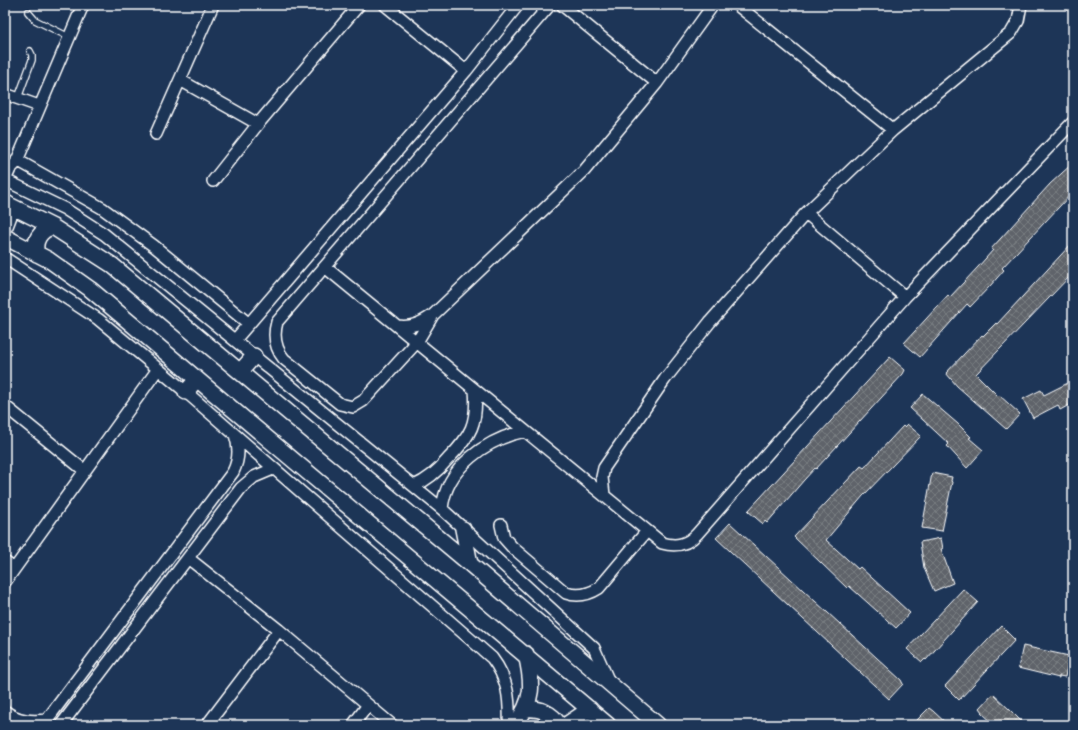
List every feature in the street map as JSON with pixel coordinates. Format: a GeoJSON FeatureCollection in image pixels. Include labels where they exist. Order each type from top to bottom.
{"type":"FeatureCollection","features":[{"type":"Feature","properties":{"kind":"street"},"geometry":{"type":"LineString","coordinates":[[83,5],[39,106],[17,162],[17,171],[7,181],[65,210],[104,234],[442,509],[594,648],[609,682]]}},
{"type":"Feature","properties":{"kind":"street"},"geometry":{"type":"LineString","coordinates":[[156,134],[214,5]]}},
{"type":"Feature","properties":{"kind":"street"},"geometry":{"type":"LineString","coordinates":[[213,181],[258,124],[359,5]]}},
{"type":"Feature","properties":{"kind":"street"},"geometry":{"type":"LineString","coordinates":[[385,5],[466,70]]}},
{"type":"Feature","properties":{"kind":"street"},"geometry":{"type":"LineString","coordinates":[[235,340],[466,70],[518,5]]}},
{"type":"Feature","properties":{"kind":"street"},"geometry":{"type":"LineString","coordinates":[[433,315],[417,342],[360,404],[349,407],[340,404],[284,359],[278,351],[275,340],[277,322],[550,5]]}},
{"type":"Feature","properties":{"kind":"street"},"geometry":{"type":"LineString","coordinates":[[562,5],[657,83]]}},
{"type":"Feature","properties":{"kind":"street"},"geometry":{"type":"LineString","coordinates":[[398,326],[407,327],[418,325],[433,315],[584,171],[657,83],[713,5]]}},
{"type":"Feature","properties":{"kind":"street"},"geometry":{"type":"LineString","coordinates":[[737,5],[893,130]]}},
{"type":"Feature","properties":{"kind":"street"},"geometry":{"type":"LineString","coordinates":[[604,495],[602,476],[604,468],[665,379],[710,322],[806,213],[893,130],[1011,33],[1018,21],[1022,5]]}},
{"type":"Feature","properties":{"kind":"street"},"geometry":{"type":"LineString","coordinates":[[180,80],[258,124]]}},
{"type":"Feature","properties":{"kind":"street"},"geometry":{"type":"LineString","coordinates":[[5,94],[39,106]]}},
{"type":"Feature","properties":{"kind":"street"},"geometry":{"type":"LineString","coordinates":[[325,267],[662,543],[669,545],[685,544],[692,540],[905,297],[981,216],[1073,122]]}},
{"type":"Feature","properties":{"kind":"street"},"geometry":{"type":"LineString","coordinates":[[17,162],[102,208],[154,246],[249,324]]}},
{"type":"Feature","properties":{"kind":"street"},"geometry":{"type":"LineString","coordinates":[[5,226],[10,213],[6,203]]}},
{"type":"Feature","properties":{"kind":"street"},"geometry":{"type":"LineString","coordinates":[[6,203],[53,227],[112,265],[470,564],[658,725]]}},
{"type":"Feature","properties":{"kind":"street"},"geometry":{"type":"LineString","coordinates":[[806,213],[905,297]]}},
{"type":"Feature","properties":{"kind":"street"},"geometry":{"type":"LineString","coordinates":[[37,254],[36,245],[38,236],[45,230],[53,227]]}},
{"type":"Feature","properties":{"kind":"street"},"geometry":{"type":"LineString","coordinates":[[5,237],[37,254],[90,289],[526,654],[608,725]]}},
{"type":"Feature","properties":{"kind":"street"},"geometry":{"type":"LineString","coordinates":[[5,258],[98,319],[186,392],[492,658],[501,671],[507,686],[510,704],[509,725]]}},
{"type":"Feature","properties":{"kind":"street"},"geometry":{"type":"LineString","coordinates":[[240,372],[254,356]]}},
{"type":"Feature","properties":{"kind":"street"},"geometry":{"type":"LineString","coordinates":[[5,582],[158,369]]}},
{"type":"Feature","properties":{"kind":"street"},"geometry":{"type":"LineString","coordinates":[[186,392],[197,379]]}},
{"type":"Feature","properties":{"kind":"street"},"geometry":{"type":"LineString","coordinates":[[414,486],[436,473],[468,437],[474,422],[476,405],[475,390]]}},
{"type":"Feature","properties":{"kind":"street"},"geometry":{"type":"LineString","coordinates":[[5,406],[85,471]]}},
{"type":"Feature","properties":{"kind":"street"},"geometry":{"type":"LineString","coordinates":[[442,509],[448,484],[466,461],[480,449],[510,434],[525,431]]}},
{"type":"Feature","properties":{"kind":"street"},"geometry":{"type":"LineString","coordinates":[[6,714],[24,721],[45,723],[233,472],[238,458],[238,442],[235,435]]}},
{"type":"Feature","properties":{"kind":"street"},"geometry":{"type":"LineString","coordinates":[[468,437],[480,449]]}},
{"type":"Feature","properties":{"kind":"street"},"geometry":{"type":"LineString","coordinates":[[582,477],[604,468]]}},
{"type":"Feature","properties":{"kind":"street"},"geometry":{"type":"LineString","coordinates":[[61,725],[247,482],[260,473],[274,469]]}},
{"type":"Feature","properties":{"kind":"street"},"geometry":{"type":"LineString","coordinates":[[436,473],[448,484]]}},
{"type":"Feature","properties":{"kind":"street"},"geometry":{"type":"LineString","coordinates":[[501,525],[504,538],[512,547],[566,593],[578,595],[589,594],[599,588],[647,531]]}},
{"type":"Feature","properties":{"kind":"street"},"geometry":{"type":"LineString","coordinates":[[464,529],[470,564]]}},
{"type":"Feature","properties":{"kind":"street"},"geometry":{"type":"LineString","coordinates":[[188,558],[279,630],[392,725]]}},
{"type":"Feature","properties":{"kind":"street"},"geometry":{"type":"LineString","coordinates":[[5,562],[14,569]]}},
{"type":"Feature","properties":{"kind":"street"},"geometry":{"type":"LineString","coordinates":[[207,725],[279,630]]}},
{"type":"Feature","properties":{"kind":"street"},"geometry":{"type":"LineString","coordinates":[[515,725],[526,709],[530,700],[532,686],[526,654]]}},
{"type":"Feature","properties":{"kind":"street"},"geometry":{"type":"LineString","coordinates":[[353,725],[368,705]]}},
{"type":"Feature","properties":{"kind":"street"},"geometry":{"type":"LineString","coordinates":[[526,709],[544,711],[554,718],[559,725]]}},
{"type":"Feature","properties":{"kind":"street"},"geometry":{"type":"LineString","coordinates":[[566,725],[590,709]]}},
{"type":"Feature","properties":{"kind":"lane"},"geometry":{"type":"LineString","coordinates":[[28,12],[35,20],[69,37]]}},
{"type":"Feature","properties":{"kind":"lane"},"geometry":{"type":"LineString","coordinates":[[18,98],[32,60],[30,51]]}},
{"type":"Feature","properties":{"kind":"building"},"geometry":{"type":"Polygon","coordinates":[[[1073,163],[1073,192],[1002,268],[1004,270],[990,286],[970,307],[967,304],[920,357],[904,343],[948,295],[950,297],[978,267],[993,250],[991,249],[1050,184],[1073,163]]]}},
{"type":"Feature","properties":{"kind":"building"},"geometry":{"type":"Polygon","coordinates":[[[1073,242],[1073,273],[976,374],[998,396],[999,395],[1020,414],[1006,429],[957,386],[946,373],[982,335],[983,336],[996,323],[997,324],[1073,242]]]}},
{"type":"Feature","properties":{"kind":"building"},"geometry":{"type":"Polygon","coordinates":[[[890,357],[905,370],[903,374],[816,469],[815,468],[804,480],[767,523],[765,521],[763,524],[748,511],[890,357]]]}},
{"type":"Feature","properties":{"kind":"building"},"geometry":{"type":"Polygon","coordinates":[[[1068,383],[1073,392],[1073,403],[1060,410],[1058,405],[1033,418],[1023,399],[1041,390],[1044,395],[1068,383]]]}},
{"type":"Feature","properties":{"kind":"building"},"geometry":{"type":"Polygon","coordinates":[[[923,394],[958,424],[971,437],[969,438],[983,450],[967,468],[947,446],[949,444],[910,408],[923,394]]]}},
{"type":"Feature","properties":{"kind":"building"},"geometry":{"type":"Polygon","coordinates":[[[907,424],[921,436],[863,496],[826,540],[858,569],[860,567],[910,613],[896,628],[849,586],[847,588],[794,537],[861,466],[864,468],[903,426],[904,427],[907,424]]]}},
{"type":"Feature","properties":{"kind":"building"},"geometry":{"type":"Polygon","coordinates":[[[932,473],[952,477],[942,531],[922,528],[932,473]]]}},
{"type":"Feature","properties":{"kind":"building"},"geometry":{"type":"Polygon","coordinates":[[[730,523],[901,680],[903,684],[889,699],[716,538],[730,523]]]}},
{"type":"Feature","properties":{"kind":"building"},"geometry":{"type":"Polygon","coordinates":[[[941,538],[943,549],[941,549],[953,583],[934,591],[924,568],[920,542],[941,538]]]}},
{"type":"Feature","properties":{"kind":"building"},"geometry":{"type":"Polygon","coordinates":[[[963,589],[978,602],[926,660],[925,659],[922,662],[907,649],[963,589]]]}},
{"type":"Feature","properties":{"kind":"building"},"geometry":{"type":"Polygon","coordinates":[[[1001,626],[1015,640],[959,700],[945,686],[1001,626]]]}},
{"type":"Feature","properties":{"kind":"building"},"geometry":{"type":"Polygon","coordinates":[[[1023,646],[1069,656],[1065,677],[1059,676],[1059,678],[1018,668],[1023,646]]]}},
{"type":"Feature","properties":{"kind":"building"},"geometry":{"type":"Polygon","coordinates":[[[993,694],[1025,725],[995,725],[982,713],[983,712],[980,708],[993,694]]]}},
{"type":"Feature","properties":{"kind":"building"},"geometry":{"type":"Polygon","coordinates":[[[929,708],[933,711],[948,725],[912,725],[929,708]]]}}]}
